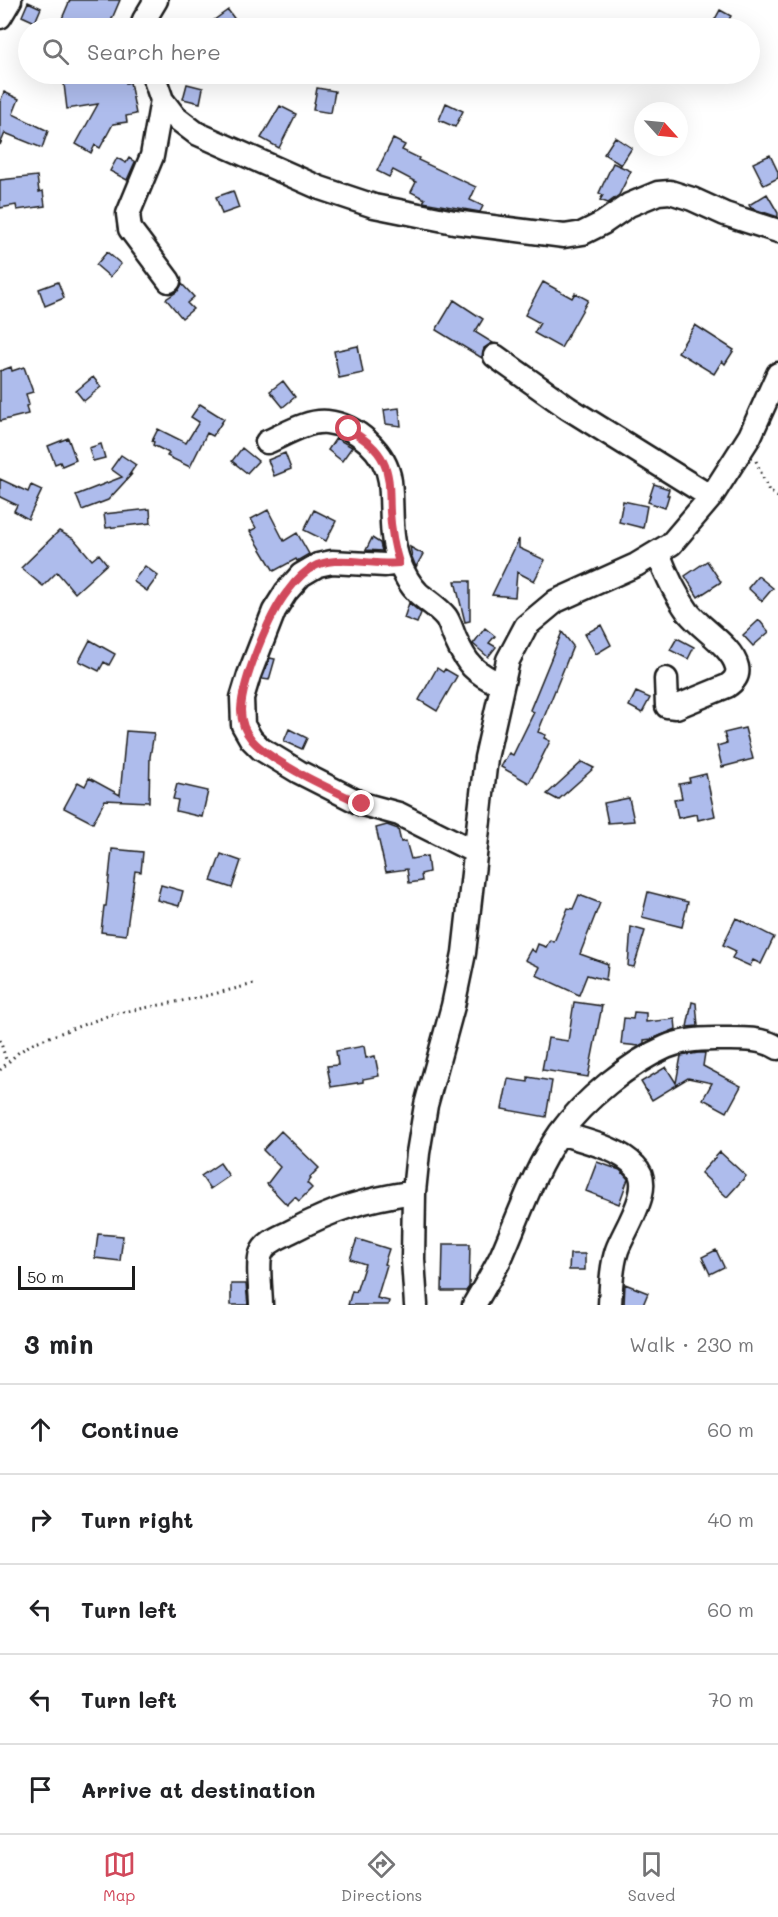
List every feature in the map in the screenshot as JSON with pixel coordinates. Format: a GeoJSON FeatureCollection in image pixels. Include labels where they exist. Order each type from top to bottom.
{"type":"FeatureCollection","features":[{"type":"Feature","properties":{"kind":"street"},"geometry":{"type":"LineString","coordinates":[[0,17],[10,0]]}},
{"type":"Feature","properties":{"kind":"street"},"geometry":{"type":"LineString","coordinates":[[145,18],[156,0]]}},
{"type":"Feature","properties":{"kind":"street"},"geometry":{"type":"LineString","coordinates":[[156,84],[162,100],[175,117],[196,133],[320,188],[374,206],[454,222],[564,236],[583,233],[603,223],[629,205],[658,193],[670,192],[725,214],[778,231]]}},
{"type":"Feature","properties":{"kind":"street"},"geometry":{"type":"LineString","coordinates":[[162,100],[152,156],[128,214],[130,229],[169,281]]}},
{"type":"Feature","properties":{"kind":"street"},"geometry":{"type":"LineString","coordinates":[[495,356],[568,408],[711,497]]}},
{"type":"Feature","properties":{"kind":"street"},"geometry":{"type":"LineString","coordinates":[[416,1305],[413,1259],[414,1192],[426,1105],[453,1006],[464,953],[486,758],[508,660],[526,626],[556,601],[636,565],[658,554],[671,544],[711,497],[750,436],[778,374]]}},
{"type":"Feature","properties":{"kind":"street"},"geometry":{"type":"LineString","coordinates":[[267,442],[308,424],[327,422],[349,429],[369,442],[383,460],[390,480],[390,513],[394,546],[399,563],[416,591],[447,618],[464,658],[480,675],[501,685]]}},
{"type":"Feature","properties":{"kind":"street"},"geometry":{"type":"LineString","coordinates":[[658,554],[667,578],[688,612],[731,654],[738,668],[733,682],[727,686],[676,707],[667,706],[666,679]]}},
{"type":"Feature","properties":{"kind":"street"},"geometry":{"type":"LineString","coordinates":[[399,563],[385,565],[332,562],[318,565],[301,575],[286,592],[274,611],[249,675],[242,698],[243,725],[251,739],[261,749],[299,772],[362,804],[399,814],[475,852]]}},
{"type":"Feature","properties":{"kind":"street"},"geometry":{"type":"LineString","coordinates":[[474,1305],[499,1260],[537,1174],[560,1133],[583,1107],[616,1078],[642,1059],[668,1046],[697,1039],[759,1041],[778,1048]]}},
{"type":"Feature","properties":{"kind":"street"},"geometry":{"type":"LineString","coordinates":[[560,1133],[610,1150],[637,1167],[642,1175],[643,1185],[640,1199],[616,1252],[610,1305]]}},
{"type":"Feature","properties":{"kind":"street"},"geometry":{"type":"LineString","coordinates":[[261,1305],[261,1254],[269,1243],[344,1206],[414,1192]]}},
{"type":"Feature","properties":{"kind":"path"},"geometry":{"type":"LineString","coordinates":[[750,436],[761,474],[769,491],[778,497]]}},
{"type":"Feature","properties":{"kind":"path"},"geometry":{"type":"LineString","coordinates":[[0,1070],[33,1043],[113,1014],[197,998],[254,984]]}},
{"type":"Feature","properties":{"kind":"path"},"geometry":{"type":"LineString","coordinates":[[0,1040],[8,1063]]}},
{"type":"Feature","properties":{"kind":"building"},"geometry":{"type":"Polygon","coordinates":[[[70,0],[120,0],[112,18],[62,18],[70,0]]]}},
{"type":"Feature","properties":{"kind":"building"},"geometry":{"type":"Polygon","coordinates":[[[28,2],[41,8],[37,18],[22,16],[28,2]]]}},
{"type":"Feature","properties":{"kind":"building"},"geometry":{"type":"Polygon","coordinates":[[[228,10],[234,18],[217,18],[228,10]]]}},
{"type":"Feature","properties":{"kind":"building"},"geometry":{"type":"Polygon","coordinates":[[[720,10],[731,16],[730,18],[716,18],[720,10]]]}},
{"type":"Feature","properties":{"kind":"building"},"geometry":{"type":"Polygon","coordinates":[[[64,84],[130,84],[136,114],[126,116],[127,122],[113,124],[100,148],[95,145],[91,153],[76,144],[98,104],[67,109],[64,84]]]}},
{"type":"Feature","properties":{"kind":"building"},"geometry":{"type":"Polygon","coordinates":[[[187,84],[203,88],[200,103],[183,99],[187,84]]]}},
{"type":"Feature","properties":{"kind":"building"},"geometry":{"type":"Polygon","coordinates":[[[317,88],[335,91],[331,113],[313,110],[317,88]]]}},
{"type":"Feature","properties":{"kind":"building"},"geometry":{"type":"Polygon","coordinates":[[[4,92],[19,99],[13,114],[48,131],[42,148],[5,133],[0,145],[0,102],[4,92]]]}},
{"type":"Feature","properties":{"kind":"building"},"geometry":{"type":"Polygon","coordinates":[[[446,103],[463,111],[455,127],[439,120],[446,103]]]}},
{"type":"Feature","properties":{"kind":"building"},"geometry":{"type":"Polygon","coordinates":[[[280,106],[296,114],[279,148],[261,138],[280,106]]]}},
{"type":"Feature","properties":{"kind":"building"},"geometry":{"type":"Polygon","coordinates":[[[615,137],[632,148],[621,165],[604,154],[615,137]]]}},
{"type":"Feature","properties":{"kind":"building"},"geometry":{"type":"Polygon","coordinates":[[[393,139],[405,145],[402,150],[419,158],[418,160],[476,187],[470,200],[483,206],[480,212],[423,202],[425,199],[411,192],[416,182],[393,170],[389,177],[377,171],[393,139]]]}},
{"type":"Feature","properties":{"kind":"building"},"geometry":{"type":"Polygon","coordinates":[[[770,155],[778,172],[778,178],[764,185],[753,163],[770,155]]]}},
{"type":"Feature","properties":{"kind":"building"},"geometry":{"type":"Polygon","coordinates":[[[117,158],[126,163],[129,158],[135,162],[127,180],[110,171],[117,158]]]}},
{"type":"Feature","properties":{"kind":"building"},"geometry":{"type":"Polygon","coordinates":[[[613,163],[631,171],[619,195],[608,203],[600,200],[603,195],[599,193],[613,163]]]}},
{"type":"Feature","properties":{"kind":"building"},"geometry":{"type":"Polygon","coordinates":[[[37,176],[39,192],[43,191],[45,206],[17,210],[16,205],[0,208],[0,180],[37,176]]]}},
{"type":"Feature","properties":{"kind":"building"},"geometry":{"type":"Polygon","coordinates":[[[233,191],[239,208],[222,214],[216,197],[233,191]]]}},
{"type":"Feature","properties":{"kind":"building"},"geometry":{"type":"Polygon","coordinates":[[[767,194],[778,217],[751,208],[749,205],[767,194]]]}},
{"type":"Feature","properties":{"kind":"building"},"geometry":{"type":"Polygon","coordinates":[[[107,252],[121,264],[110,277],[96,265],[107,252]]]}},
{"type":"Feature","properties":{"kind":"building"},"geometry":{"type":"Polygon","coordinates":[[[58,282],[64,298],[45,306],[39,289],[58,282]]]}},
{"type":"Feature","properties":{"kind":"building"},"geometry":{"type":"Polygon","coordinates":[[[543,282],[572,298],[575,293],[588,300],[561,348],[534,333],[540,323],[525,315],[543,282]]]}},
{"type":"Feature","properties":{"kind":"building"},"geometry":{"type":"Polygon","coordinates":[[[182,284],[194,297],[187,303],[193,309],[182,318],[166,299],[178,291],[182,284]]]}},
{"type":"Feature","properties":{"kind":"building"},"geometry":{"type":"Polygon","coordinates":[[[454,300],[483,319],[475,332],[493,343],[484,348],[482,358],[436,330],[454,300]]]}},
{"type":"Feature","properties":{"kind":"building"},"geometry":{"type":"Polygon","coordinates":[[[695,325],[734,350],[725,364],[722,361],[714,374],[678,352],[695,325]]]}},
{"type":"Feature","properties":{"kind":"building"},"geometry":{"type":"Polygon","coordinates":[[[358,346],[363,373],[339,378],[334,351],[358,346]]]}},
{"type":"Feature","properties":{"kind":"building"},"geometry":{"type":"Polygon","coordinates":[[[11,367],[12,371],[24,367],[33,392],[26,394],[29,405],[26,406],[28,414],[0,421],[0,371],[11,367]]]}},
{"type":"Feature","properties":{"kind":"building"},"geometry":{"type":"Polygon","coordinates":[[[93,377],[101,387],[84,401],[76,391],[93,377]]]}},
{"type":"Feature","properties":{"kind":"building"},"geometry":{"type":"Polygon","coordinates":[[[283,381],[295,397],[283,407],[270,391],[283,381]]]}},
{"type":"Feature","properties":{"kind":"building"},"geometry":{"type":"Polygon","coordinates":[[[200,404],[224,419],[213,436],[207,433],[190,467],[167,456],[169,453],[153,445],[152,441],[158,429],[186,443],[199,422],[191,417],[200,404]]]}},
{"type":"Feature","properties":{"kind":"building"},"geometry":{"type":"Polygon","coordinates":[[[399,408],[401,426],[386,424],[384,410],[399,408]]]}},
{"type":"Feature","properties":{"kind":"building"},"geometry":{"type":"Polygon","coordinates":[[[68,438],[76,460],[62,466],[60,462],[55,464],[48,446],[68,438]]]}},
{"type":"Feature","properties":{"kind":"building"},"geometry":{"type":"Polygon","coordinates":[[[336,438],[352,447],[342,461],[328,450],[336,438]]]}},
{"type":"Feature","properties":{"kind":"building"},"geometry":{"type":"Polygon","coordinates":[[[101,444],[105,458],[93,461],[89,448],[101,444]]]}},
{"type":"Feature","properties":{"kind":"building"},"geometry":{"type":"Polygon","coordinates":[[[242,448],[258,461],[247,473],[232,461],[242,448]]]}},
{"type":"Feature","properties":{"kind":"building"},"geometry":{"type":"Polygon","coordinates":[[[285,453],[291,469],[274,476],[268,460],[285,453]]]}},
{"type":"Feature","properties":{"kind":"building"},"geometry":{"type":"Polygon","coordinates":[[[121,455],[136,465],[129,475],[132,474],[108,500],[82,510],[76,495],[122,477],[111,469],[121,455]]]}},
{"type":"Feature","properties":{"kind":"building"},"geometry":{"type":"Polygon","coordinates":[[[0,479],[28,492],[31,485],[42,490],[28,519],[14,511],[17,505],[0,497],[0,479]]]}},
{"type":"Feature","properties":{"kind":"building"},"geometry":{"type":"Polygon","coordinates":[[[654,484],[669,489],[665,508],[648,502],[654,484]]]}},
{"type":"Feature","properties":{"kind":"building"},"geometry":{"type":"Polygon","coordinates":[[[623,501],[647,506],[643,528],[619,522],[623,501]]]}},
{"type":"Feature","properties":{"kind":"building"},"geometry":{"type":"Polygon","coordinates":[[[150,509],[151,523],[106,528],[104,514],[150,509]]]}},
{"type":"Feature","properties":{"kind":"building"},"geometry":{"type":"Polygon","coordinates":[[[268,510],[284,541],[297,533],[309,554],[274,571],[250,531],[256,528],[251,519],[268,510]]]}},
{"type":"Feature","properties":{"kind":"building"},"geometry":{"type":"Polygon","coordinates":[[[314,510],[336,521],[326,541],[304,530],[314,510]]]}},
{"type":"Feature","properties":{"kind":"building"},"geometry":{"type":"Polygon","coordinates":[[[59,531],[74,539],[92,560],[99,554],[107,564],[75,593],[57,572],[43,586],[21,568],[59,531]]]}},
{"type":"Feature","properties":{"kind":"building"},"geometry":{"type":"Polygon","coordinates":[[[372,538],[380,543],[382,551],[366,550],[372,538]]]}},
{"type":"Feature","properties":{"kind":"building"},"geometry":{"type":"Polygon","coordinates":[[[519,539],[519,548],[545,560],[534,581],[517,572],[515,597],[492,595],[519,539]]]}},
{"type":"Feature","properties":{"kind":"building"},"geometry":{"type":"Polygon","coordinates":[[[410,547],[423,554],[416,567],[412,557],[410,547]]]}},
{"type":"Feature","properties":{"kind":"building"},"geometry":{"type":"Polygon","coordinates":[[[707,561],[721,582],[698,597],[685,576],[707,561]]]}},
{"type":"Feature","properties":{"kind":"building"},"geometry":{"type":"Polygon","coordinates":[[[145,566],[158,576],[147,591],[133,581],[145,566]]]}},
{"type":"Feature","properties":{"kind":"building"},"geometry":{"type":"Polygon","coordinates":[[[758,576],[773,588],[762,601],[748,588],[758,576]]]}},
{"type":"Feature","properties":{"kind":"building"},"geometry":{"type":"Polygon","coordinates":[[[455,581],[470,581],[470,621],[465,622],[455,581]]]}},
{"type":"Feature","properties":{"kind":"building"},"geometry":{"type":"Polygon","coordinates":[[[409,603],[421,613],[417,623],[404,618],[409,603]]]}},
{"type":"Feature","properties":{"kind":"building"},"geometry":{"type":"Polygon","coordinates":[[[759,620],[769,632],[753,646],[743,635],[759,620]]]}},
{"type":"Feature","properties":{"kind":"building"},"geometry":{"type":"Polygon","coordinates":[[[601,625],[611,645],[596,654],[585,634],[601,625]]]}},
{"type":"Feature","properties":{"kind":"building"},"geometry":{"type":"Polygon","coordinates":[[[485,628],[495,636],[489,643],[496,647],[488,657],[473,644],[485,628]]]}},
{"type":"Feature","properties":{"kind":"building"},"geometry":{"type":"Polygon","coordinates":[[[562,632],[573,646],[538,732],[546,735],[544,738],[550,741],[529,783],[501,767],[509,753],[513,755],[534,712],[530,710],[562,632]]]}},
{"type":"Feature","properties":{"kind":"building"},"geometry":{"type":"Polygon","coordinates":[[[677,638],[694,647],[688,659],[670,650],[677,638]]]}},
{"type":"Feature","properties":{"kind":"building"},"geometry":{"type":"Polygon","coordinates":[[[90,640],[115,654],[109,665],[104,662],[99,671],[79,661],[90,640]]]}},
{"type":"Feature","properties":{"kind":"building"},"geometry":{"type":"Polygon","coordinates":[[[270,658],[275,659],[269,680],[262,679],[270,658]]]}},
{"type":"Feature","properties":{"kind":"building"},"geometry":{"type":"Polygon","coordinates":[[[437,668],[443,672],[445,669],[457,676],[437,711],[419,700],[437,668]]]}},
{"type":"Feature","properties":{"kind":"building"},"geometry":{"type":"Polygon","coordinates":[[[636,692],[650,698],[642,713],[629,706],[636,692]]]}},
{"type":"Feature","properties":{"kind":"building"},"geometry":{"type":"Polygon","coordinates":[[[745,728],[753,759],[722,767],[717,746],[727,743],[724,733],[745,728]]]}},
{"type":"Feature","properties":{"kind":"building"},"geometry":{"type":"Polygon","coordinates":[[[289,729],[307,738],[302,749],[284,741],[289,729]]]}},
{"type":"Feature","properties":{"kind":"building"},"geometry":{"type":"Polygon","coordinates":[[[126,731],[154,733],[150,757],[149,802],[105,800],[93,823],[64,808],[78,782],[85,786],[89,778],[120,795],[126,731]]]}},
{"type":"Feature","properties":{"kind":"building"},"geometry":{"type":"Polygon","coordinates":[[[582,762],[594,768],[558,800],[547,794],[582,762]]]}},
{"type":"Feature","properties":{"kind":"building"},"geometry":{"type":"Polygon","coordinates":[[[706,774],[715,816],[698,820],[697,814],[678,818],[674,799],[682,798],[679,784],[690,782],[689,778],[706,774]]]}},
{"type":"Feature","properties":{"kind":"building"},"geometry":{"type":"Polygon","coordinates":[[[177,784],[208,791],[202,817],[176,811],[178,800],[173,799],[177,784]]]}},
{"type":"Feature","properties":{"kind":"building"},"geometry":{"type":"Polygon","coordinates":[[[629,798],[634,821],[608,823],[604,803],[629,798]]]}},
{"type":"Feature","properties":{"kind":"building"},"geometry":{"type":"Polygon","coordinates":[[[387,825],[398,829],[401,842],[406,841],[411,859],[427,856],[429,872],[421,874],[422,881],[409,883],[407,869],[386,872],[376,828],[387,825]]]}},
{"type":"Feature","properties":{"kind":"building"},"geometry":{"type":"Polygon","coordinates":[[[112,849],[143,852],[141,872],[135,871],[126,935],[101,932],[112,849]]]}},
{"type":"Feature","properties":{"kind":"building"},"geometry":{"type":"Polygon","coordinates":[[[221,854],[241,861],[232,888],[211,881],[221,854]]]}},
{"type":"Feature","properties":{"kind":"building"},"geometry":{"type":"Polygon","coordinates":[[[161,885],[183,891],[179,906],[157,900],[161,885]]]}},
{"type":"Feature","properties":{"kind":"building"},"geometry":{"type":"Polygon","coordinates":[[[648,892],[688,902],[682,927],[642,917],[648,892]]]}},
{"type":"Feature","properties":{"kind":"building"},"geometry":{"type":"Polygon","coordinates":[[[579,895],[600,903],[580,954],[608,964],[606,980],[587,975],[579,995],[536,975],[540,967],[525,960],[531,949],[535,952],[538,944],[546,947],[550,940],[554,942],[568,908],[573,909],[579,895]]]}},
{"type":"Feature","properties":{"kind":"building"},"geometry":{"type":"Polygon","coordinates":[[[736,918],[774,937],[761,964],[753,960],[750,966],[732,958],[736,951],[723,945],[736,918]]]}},
{"type":"Feature","properties":{"kind":"building"},"geometry":{"type":"Polygon","coordinates":[[[631,927],[645,931],[634,967],[628,966],[631,927]]]}},
{"type":"Feature","properties":{"kind":"building"},"geometry":{"type":"Polygon","coordinates":[[[574,1002],[602,1006],[588,1077],[542,1070],[548,1038],[568,1041],[574,1002]]]}},
{"type":"Feature","properties":{"kind":"building"},"geometry":{"type":"Polygon","coordinates":[[[692,1002],[696,1003],[698,1026],[687,1027],[692,1002]]]}},
{"type":"Feature","properties":{"kind":"building"},"geometry":{"type":"Polygon","coordinates":[[[634,1012],[646,1013],[646,1022],[675,1019],[676,1029],[644,1040],[644,1043],[639,1046],[621,1044],[624,1018],[633,1019],[634,1012]]]}},
{"type":"Feature","properties":{"kind":"building"},"geometry":{"type":"Polygon","coordinates":[[[364,1046],[366,1058],[375,1056],[379,1076],[363,1079],[363,1082],[331,1087],[327,1066],[338,1065],[336,1051],[364,1046]]]}},
{"type":"Feature","properties":{"kind":"building"},"geometry":{"type":"Polygon","coordinates":[[[705,1053],[703,1066],[741,1086],[727,1112],[703,1099],[712,1083],[688,1078],[652,1100],[641,1082],[666,1067],[676,1083],[681,1056],[705,1053]]]}},
{"type":"Feature","properties":{"kind":"building"},"geometry":{"type":"Polygon","coordinates":[[[528,1077],[552,1081],[546,1117],[502,1109],[508,1079],[528,1082],[528,1077]]]}},
{"type":"Feature","properties":{"kind":"building"},"geometry":{"type":"Polygon","coordinates":[[[281,1131],[319,1168],[307,1183],[312,1188],[299,1201],[295,1197],[287,1205],[267,1184],[280,1167],[263,1150],[281,1131]]]}},
{"type":"Feature","properties":{"kind":"building"},"geometry":{"type":"Polygon","coordinates":[[[720,1152],[746,1176],[727,1197],[701,1173],[720,1152]]]}},
{"type":"Feature","properties":{"kind":"building"},"geometry":{"type":"Polygon","coordinates":[[[597,1162],[620,1170],[628,1179],[619,1204],[586,1191],[597,1162]]]}},
{"type":"Feature","properties":{"kind":"building"},"geometry":{"type":"Polygon","coordinates":[[[220,1163],[229,1176],[210,1189],[201,1176],[220,1163]]]}},
{"type":"Feature","properties":{"kind":"building"},"geometry":{"type":"Polygon","coordinates":[[[98,1234],[123,1236],[120,1261],[95,1258],[98,1234]]]}},
{"type":"Feature","properties":{"kind":"building"},"geometry":{"type":"Polygon","coordinates":[[[357,1239],[389,1249],[384,1264],[387,1265],[377,1298],[389,1301],[388,1305],[348,1305],[352,1291],[356,1292],[365,1264],[350,1259],[357,1239]]]}},
{"type":"Feature","properties":{"kind":"building"},"geometry":{"type":"Polygon","coordinates":[[[443,1244],[470,1244],[469,1287],[466,1291],[442,1291],[443,1244]]]}},
{"type":"Feature","properties":{"kind":"building"},"geometry":{"type":"Polygon","coordinates":[[[716,1250],[724,1267],[710,1274],[702,1257],[716,1250]]]}},
{"type":"Feature","properties":{"kind":"building"},"geometry":{"type":"Polygon","coordinates":[[[570,1254],[585,1254],[585,1270],[569,1270],[570,1254]]]}},
{"type":"Feature","properties":{"kind":"building"},"geometry":{"type":"Polygon","coordinates":[[[231,1284],[246,1284],[248,1305],[231,1305],[231,1284]]]}},
{"type":"Feature","properties":{"kind":"building"},"geometry":{"type":"Polygon","coordinates":[[[625,1284],[648,1293],[643,1305],[624,1305],[625,1284]]]}},
{"type":"Feature","properties":{"kind":"route"},"geometry":{"type":"LineString","coordinates":[[349,429],[369,442],[383,460],[390,480],[390,513],[394,546],[399,563],[385,565],[332,562],[318,565],[301,575],[286,592],[274,611],[249,675],[242,698],[241,713],[243,725],[251,739],[261,749],[299,772],[362,804]]}}]}
